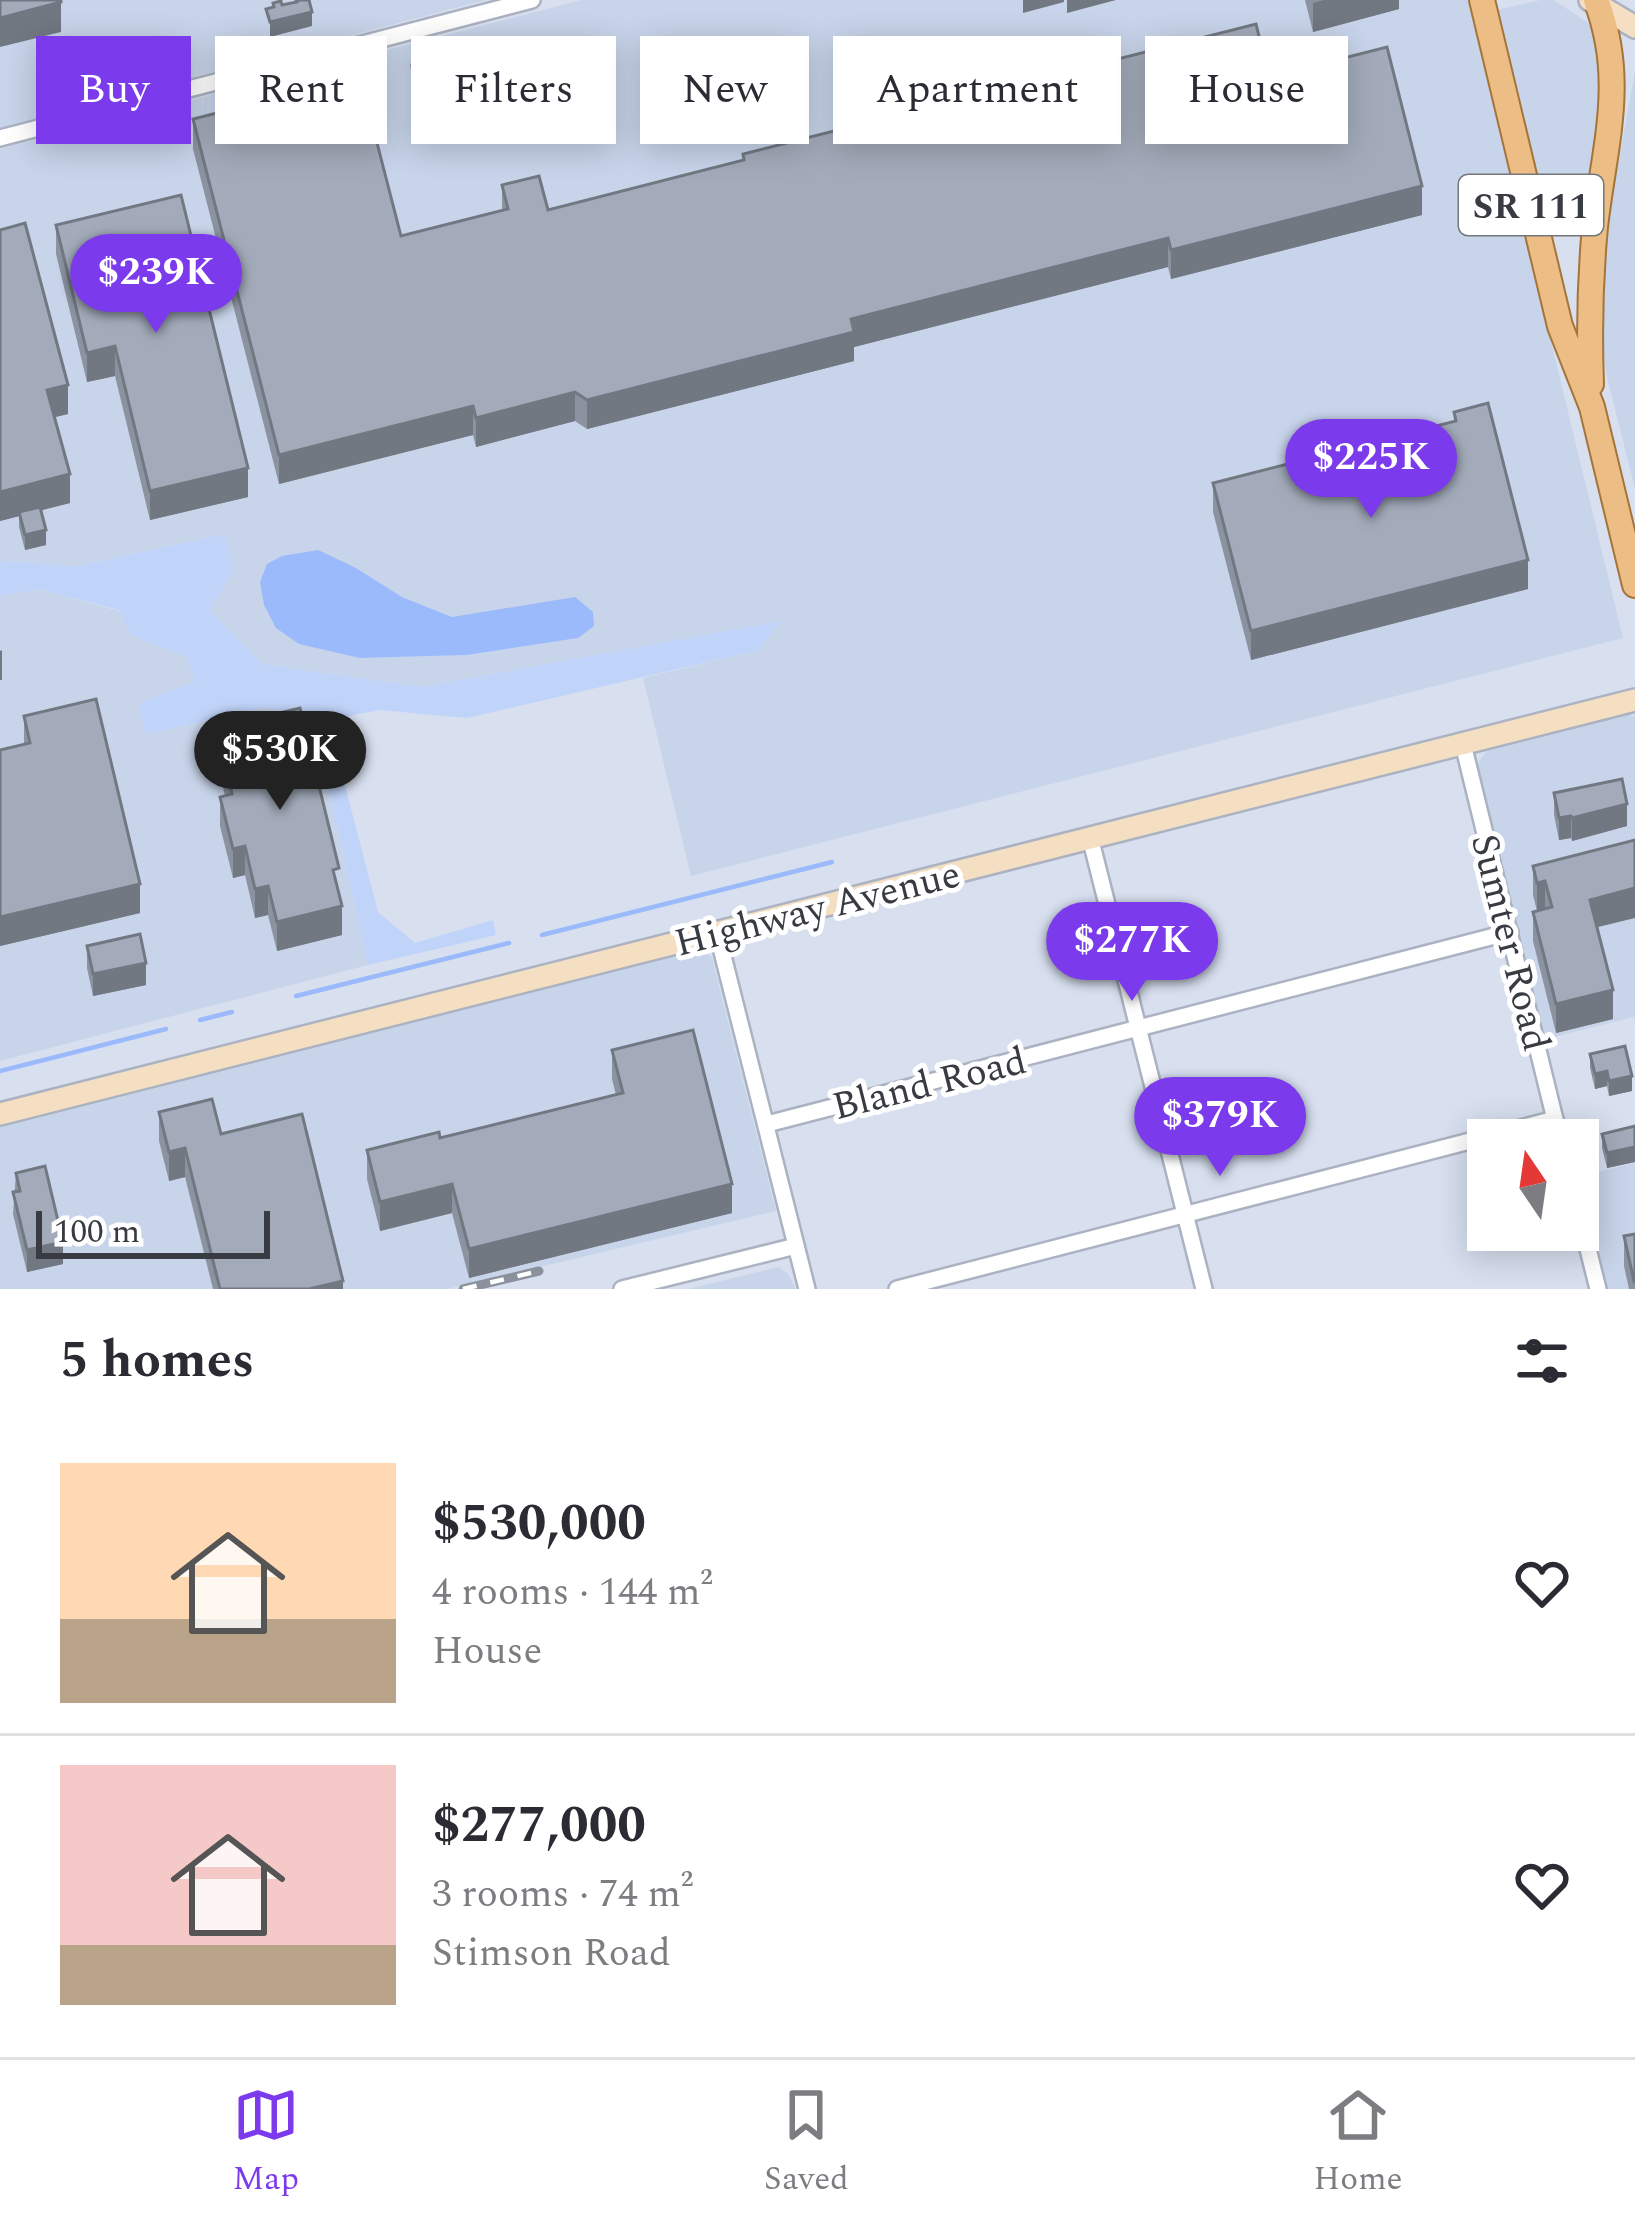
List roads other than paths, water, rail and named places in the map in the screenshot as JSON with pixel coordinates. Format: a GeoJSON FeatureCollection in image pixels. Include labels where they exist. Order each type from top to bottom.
{"type":"FeatureCollection","features":[{"type":"Feature","properties":{"kind":"main road","name":"SR 111"},"geometry":{"type":"LineString","coordinates":[[1483,0],[1560,326],[1592,407],[1635,585]]}},
{"type":"Feature","properties":{"kind":"main road","name":"SR 111"},"geometry":{"type":"LineString","coordinates":[[1592,407],[1590,284],[1612,118],[1609,46],[1600,2]]}},
{"type":"Feature","properties":{"kind":"street"},"geometry":{"type":"LineString","coordinates":[[0,138],[532,0]]}},
{"type":"Feature","properties":{"kind":"street"},"geometry":{"type":"LineString","coordinates":[[1600,2],[1635,16]]}},
{"type":"Feature","properties":{"kind":"street"},"geometry":{"type":"LineString","coordinates":[[1600,2],[1635,28]]}},
{"type":"Feature","properties":{"kind":"street","name":"Highway Avenue"},"geometry":{"type":"LineString","coordinates":[[0,1114],[1635,700]]}},
{"type":"Feature","properties":{"kind":"street","name":"Sumter Road"},"geometry":{"type":"LineString","coordinates":[[1462,744],[1555,1119]]}},
{"type":"Feature","properties":{"kind":"street"},"geometry":{"type":"LineString","coordinates":[[1090,837],[1204,1289]]}},
{"type":"Feature","properties":{"kind":"street"},"geometry":{"type":"LineString","coordinates":[[717,932],[807,1289]]}},
{"type":"Feature","properties":{"kind":"street","name":"Bland Road"},"geometry":{"type":"LineString","coordinates":[[766,1124],[1510,932]]}},
{"type":"Feature","properties":{"kind":"street"},"geometry":{"type":"LineString","coordinates":[[898,1289],[1467,1142]]}},
{"type":"Feature","properties":{"kind":"street"},"geometry":{"type":"LineString","coordinates":[[622,1289],[796,1246]]}},
{"type":"Feature","properties":{"kind":"street"},"geometry":{"type":"LineString","coordinates":[[1588,1251],[1598,1289]]}},
{"type":"Feature","properties":{"kind":"water"},"geometry":{"type":"Polygon","coordinates":[[[318,550],[402,597],[452,617],[575,597],[593,612],[594,626],[578,638],[467,655],[360,658],[299,644],[276,628],[264,605],[260,582],[267,564],[282,556],[318,550]]]}},
{"type":"Feature","properties":{"kind":"waterway"},"geometry":{"type":"LineString","coordinates":[[542,935],[832,862]]}},
{"type":"Feature","properties":{"kind":"waterway"},"geometry":{"type":"LineString","coordinates":[[296,996],[509,943]]}},
{"type":"Feature","properties":{"kind":"waterway"},"geometry":{"type":"LineString","coordinates":[[200,1020],[232,1012]]}},
{"type":"Feature","properties":{"kind":"waterway"},"geometry":{"type":"LineString","coordinates":[[0,1071],[166,1029]]}},
{"type":"Feature","properties":{"kind":"railway"},"geometry":{"type":"LineString","coordinates":[[463,1289],[539,1271]]}}]}
